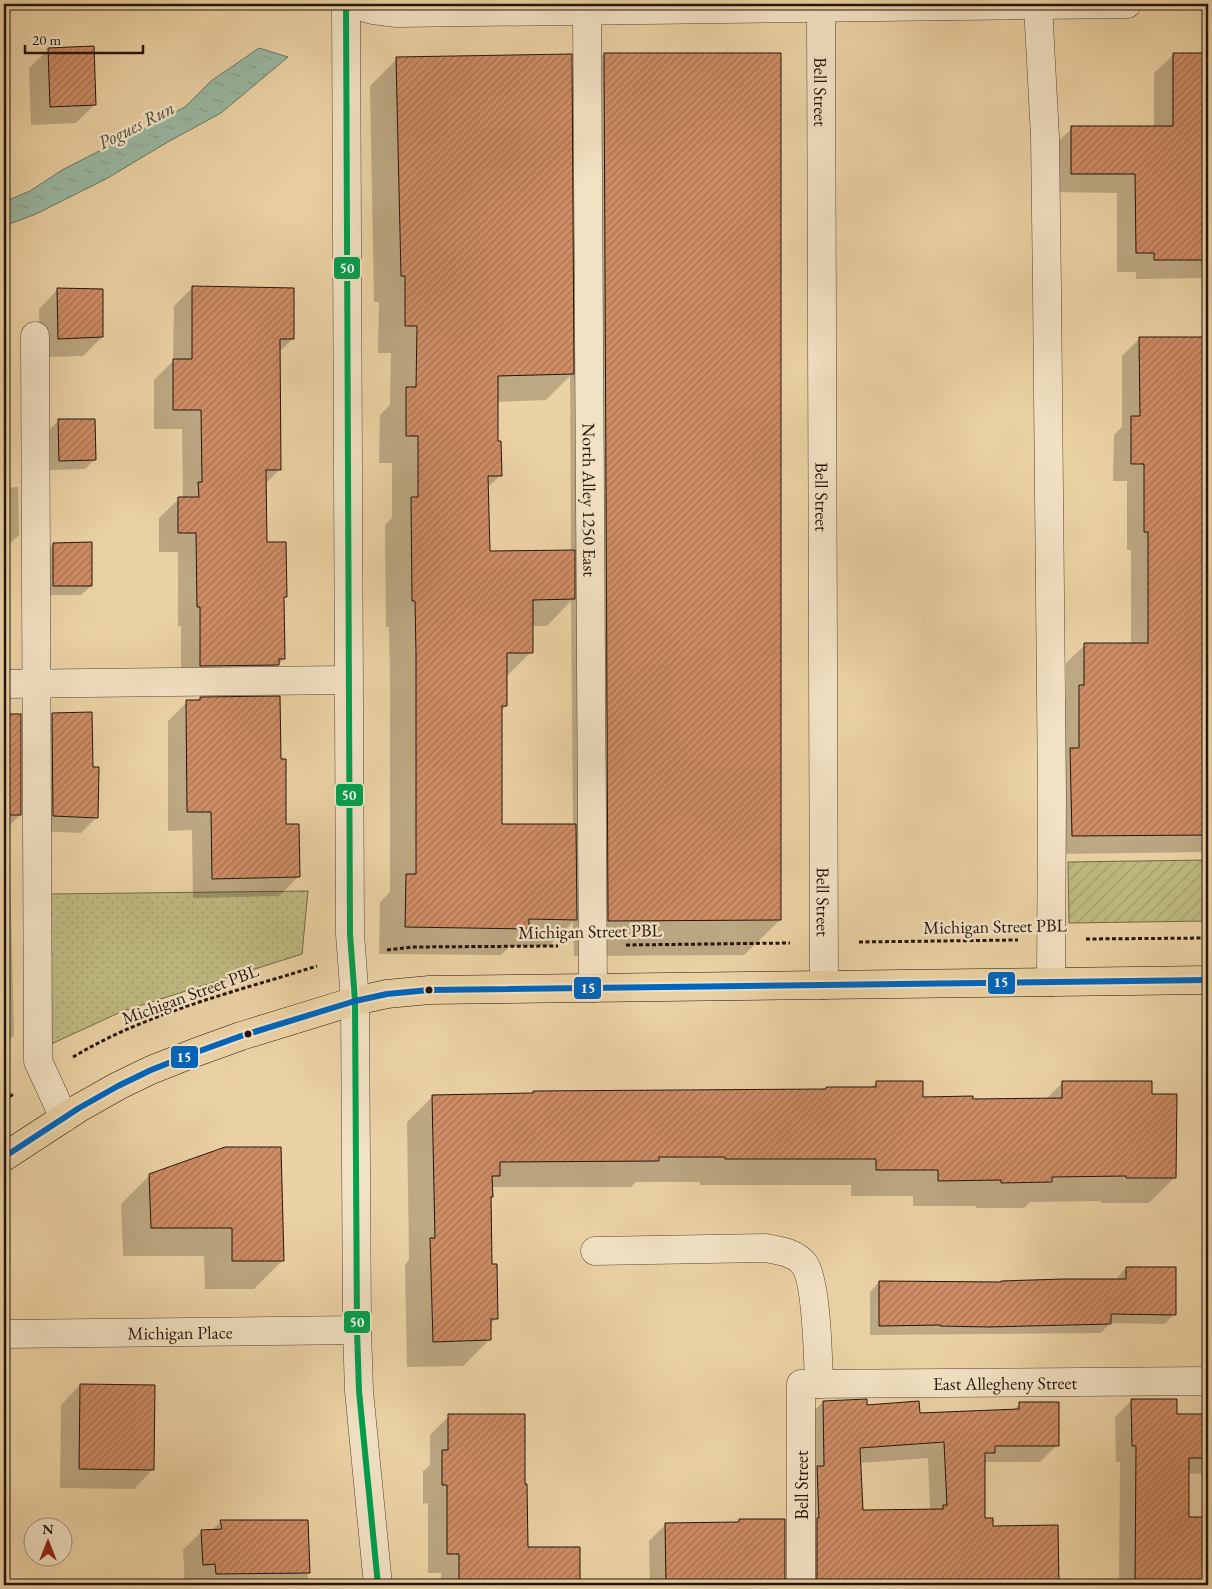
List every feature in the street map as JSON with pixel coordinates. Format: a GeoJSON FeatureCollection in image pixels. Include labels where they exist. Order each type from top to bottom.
{"type":"FeatureCollection","features":[{"type":"Feature","properties":{"kind":"main road"},"geometry":{"type":"LineString","coordinates":[[4,1156],[118,1086],[151,1070],[241,1036],[355,1001],[387,994],[429,990],[1208,980]]}},
{"type":"Feature","properties":{"kind":"street"},"geometry":{"type":"LineString","coordinates":[[346,4],[350,957],[355,1001],[357,1330],[359,1391],[378,1585]]}},
{"type":"Feature","properties":{"kind":"street"},"geometry":{"type":"LineString","coordinates":[[351,4],[373,10],[397,13],[517,10],[587,11],[1127,4]]}},
{"type":"Feature","properties":{"kind":"street"},"geometry":{"type":"LineString","coordinates":[[1038,5],[1044,137],[1047,290],[1052,797],[1051,982]]}},
{"type":"Feature","properties":{"kind":"street","name":"Bell Street"},"geometry":{"type":"LineString","coordinates":[[821,8],[824,985]]}},
{"type":"Feature","properties":{"kind":"street","name":"North Alley 1250 East"},"geometry":{"type":"LineString","coordinates":[[587,11],[593,988]]}},
{"type":"Feature","properties":{"kind":"street"},"geometry":{"type":"LineString","coordinates":[[35,336],[38,1061],[64,1118]]}},
{"type":"Feature","properties":{"kind":"street"},"geometry":{"type":"LineString","coordinates":[[4,684],[348,680]]}},
{"type":"Feature","properties":{"kind":"street","name":"Bell Street"},"geometry":{"type":"LineString","coordinates":[[595,1251],[765,1248],[793,1254],[805,1265],[812,1286],[810,1384],[801,1585]]}},
{"type":"Feature","properties":{"kind":"street","name":"Michigan Place"},"geometry":{"type":"LineString","coordinates":[[4,1334],[357,1330]]}},
{"type":"Feature","properties":{"kind":"street","name":"East Allegheny Street"},"geometry":{"type":"LineString","coordinates":[[810,1384],[1208,1381]]}},
{"type":"Feature","properties":{"kind":"path","name":"Michigan Street PBL"},"geometry":{"type":"LineString","coordinates":[[4,1100],[83,1051],[152,1018],[234,991],[350,957],[396,948],[1051,938],[1208,938]]}},
{"type":"Feature","properties":{"kind":"shaded area"},"geometry":{"type":"Polygon","coordinates":[[[1208,860],[1208,921],[1069,923],[1068,862],[1208,860]]]}},
{"type":"Feature","properties":{"kind":"shaded area"},"geometry":{"type":"Polygon","coordinates":[[[308,891],[302,954],[123,1011],[49,1045],[51,894],[308,891]]]}},
{"type":"Feature","properties":{"kind":"water"},"geometry":{"type":"Polygon","coordinates":[[[259,48],[288,57],[221,113],[106,179],[36,214],[4,226],[4,202],[30,191],[62,170],[185,107],[211,81],[259,48]]]}},
{"type":"Feature","properties":{"kind":"building"},"geometry":{"type":"Polygon","coordinates":[[[94,46],[96,105],[50,107],[48,48],[94,46]]]}},
{"type":"Feature","properties":{"kind":"building"},"geometry":{"type":"Polygon","coordinates":[[[604,53],[781,53],[781,920],[608,921],[604,53]]]}},
{"type":"Feature","properties":{"kind":"building"},"geometry":{"type":"Polygon","coordinates":[[[1173,53],[1208,53],[1208,260],[1154,260],[1154,253],[1136,253],[1135,174],[1071,174],[1071,126],[1173,126],[1173,53]]]}},
{"type":"Feature","properties":{"kind":"building"},"geometry":{"type":"Polygon","coordinates":[[[572,54],[574,374],[498,376],[498,441],[501,441],[502,476],[488,476],[490,551],[575,550],[575,599],[533,600],[533,653],[507,653],[507,706],[502,706],[502,824],[576,824],[577,920],[529,919],[529,929],[405,927],[406,874],[416,874],[416,653],[415,601],[412,601],[411,497],[418,497],[418,436],[406,436],[406,387],[416,387],[417,326],[405,326],[405,276],[401,276],[396,57],[572,54]]]}},
{"type":"Feature","properties":{"kind":"building"},"geometry":{"type":"Polygon","coordinates":[[[192,286],[294,288],[294,339],[280,339],[281,470],[266,470],[267,542],[286,542],[287,597],[284,597],[285,659],[279,659],[279,665],[200,666],[200,607],[197,607],[196,533],[178,533],[178,497],[199,497],[198,482],[202,482],[201,410],[173,410],[173,359],[192,359],[192,286]]]}},
{"type":"Feature","properties":{"kind":"building"},"geometry":{"type":"Polygon","coordinates":[[[57,288],[103,289],[103,337],[58,339],[57,288]]]}},
{"type":"Feature","properties":{"kind":"building"},"geometry":{"type":"Polygon","coordinates":[[[1139,337],[1208,337],[1208,835],[1072,836],[1070,748],[1079,748],[1079,685],[1084,685],[1084,643],[1148,643],[1148,532],[1144,532],[1144,464],[1131,464],[1131,416],[1140,416],[1139,337]]]}},
{"type":"Feature","properties":{"kind":"building"},"geometry":{"type":"Polygon","coordinates":[[[58,419],[95,419],[96,460],[59,461],[58,419]]]}},
{"type":"Feature","properties":{"kind":"building"},"geometry":{"type":"Polygon","coordinates":[[[92,542],[92,586],[53,586],[53,543],[92,542]]]}},
{"type":"Feature","properties":{"kind":"building"},"geometry":{"type":"Polygon","coordinates":[[[280,696],[281,759],[286,759],[286,824],[299,824],[300,877],[212,879],[211,812],[187,812],[186,700],[200,700],[200,697],[280,696]]]}},
{"type":"Feature","properties":{"kind":"building"},"geometry":{"type":"Polygon","coordinates":[[[92,712],[93,767],[99,767],[98,818],[53,816],[52,713],[92,712]]]}},
{"type":"Feature","properties":{"kind":"building"},"geometry":{"type":"Polygon","coordinates":[[[4,714],[21,714],[21,815],[4,815],[4,714]]]}},
{"type":"Feature","properties":{"kind":"building"},"geometry":{"type":"Polygon","coordinates":[[[876,1081],[923,1081],[923,1097],[973,1096],[973,1099],[1062,1098],[1062,1081],[1152,1081],[1152,1094],[1177,1094],[1176,1178],[1126,1178],[1126,1176],[1052,1177],[1052,1182],[1001,1183],[1001,1180],[938,1181],[938,1170],[876,1170],[876,1159],[659,1157],[659,1161],[500,1162],[500,1176],[492,1176],[492,1264],[497,1264],[498,1319],[491,1319],[491,1340],[433,1342],[430,1238],[435,1238],[432,1095],[533,1093],[533,1091],[826,1089],[826,1087],[876,1087],[876,1081]]]}},
{"type":"Feature","properties":{"kind":"building"},"geometry":{"type":"Polygon","coordinates":[[[225,1147],[281,1147],[284,1261],[232,1261],[232,1228],[151,1228],[149,1174],[225,1147]]]}},
{"type":"Feature","properties":{"kind":"building"},"geometry":{"type":"Polygon","coordinates":[[[1126,1267],[1176,1267],[1176,1315],[1111,1314],[1111,1324],[988,1327],[940,1325],[879,1326],[879,1281],[1001,1282],[1063,1279],[1126,1279],[1126,1267]]]}},
{"type":"Feature","properties":{"kind":"building"},"geometry":{"type":"Polygon","coordinates":[[[80,1384],[155,1385],[154,1470],[79,1469],[80,1384]]]}},
{"type":"Feature","properties":{"kind":"building"},"geometry":{"type":"Polygon","coordinates":[[[867,1399],[867,1405],[919,1401],[920,1413],[1019,1409],[1019,1402],[1059,1402],[1059,1446],[995,1446],[995,1453],[985,1453],[985,1518],[993,1518],[993,1526],[1058,1525],[1059,1585],[817,1585],[817,1518],[819,1518],[817,1466],[824,1466],[823,1401],[867,1399]],[[944,1442],[860,1448],[863,1510],[943,1509],[943,1505],[947,1505],[944,1442]]]}},
{"type":"Feature","properties":{"kind":"building"},"geometry":{"type":"Polygon","coordinates":[[[1131,1399],[1177,1399],[1177,1414],[1208,1414],[1208,1458],[1189,1458],[1189,1517],[1208,1517],[1208,1585],[1135,1585],[1136,1446],[1132,1446],[1131,1399]]]}},
{"type":"Feature","properties":{"kind":"building"},"geometry":{"type":"Polygon","coordinates":[[[448,1414],[525,1414],[525,1484],[527,1484],[528,1547],[580,1547],[580,1585],[459,1585],[459,1554],[447,1554],[447,1485],[442,1485],[442,1450],[448,1450],[448,1414]]]}},
{"type":"Feature","properties":{"kind":"building"},"geometry":{"type":"Polygon","coordinates":[[[739,1519],[785,1519],[785,1585],[666,1585],[665,1523],[739,1522],[739,1519]]]}},
{"type":"Feature","properties":{"kind":"building"},"geometry":{"type":"Polygon","coordinates":[[[220,1520],[308,1520],[310,1573],[216,1574],[215,1564],[203,1565],[201,1530],[222,1529],[220,1520]]]}},
{"type":"Feature","properties":{"kind":"transit line","name":"50"},"geometry":{"type":"LineString","coordinates":[[346,4],[350,934],[355,1001],[357,1330],[359,1391],[378,1585]]}},
{"type":"Feature","properties":{"kind":"transit line","name":"15"},"geometry":{"type":"LineString","coordinates":[[4,1157],[79,1108],[151,1070],[241,1036],[355,1001],[387,994],[429,990],[1208,980]]}},
{"type":"Feature","properties":{"kind":"water label","name":"Pogues Run"},"geometry":{"type":"Point","coordinates":[136,125]}}]}
